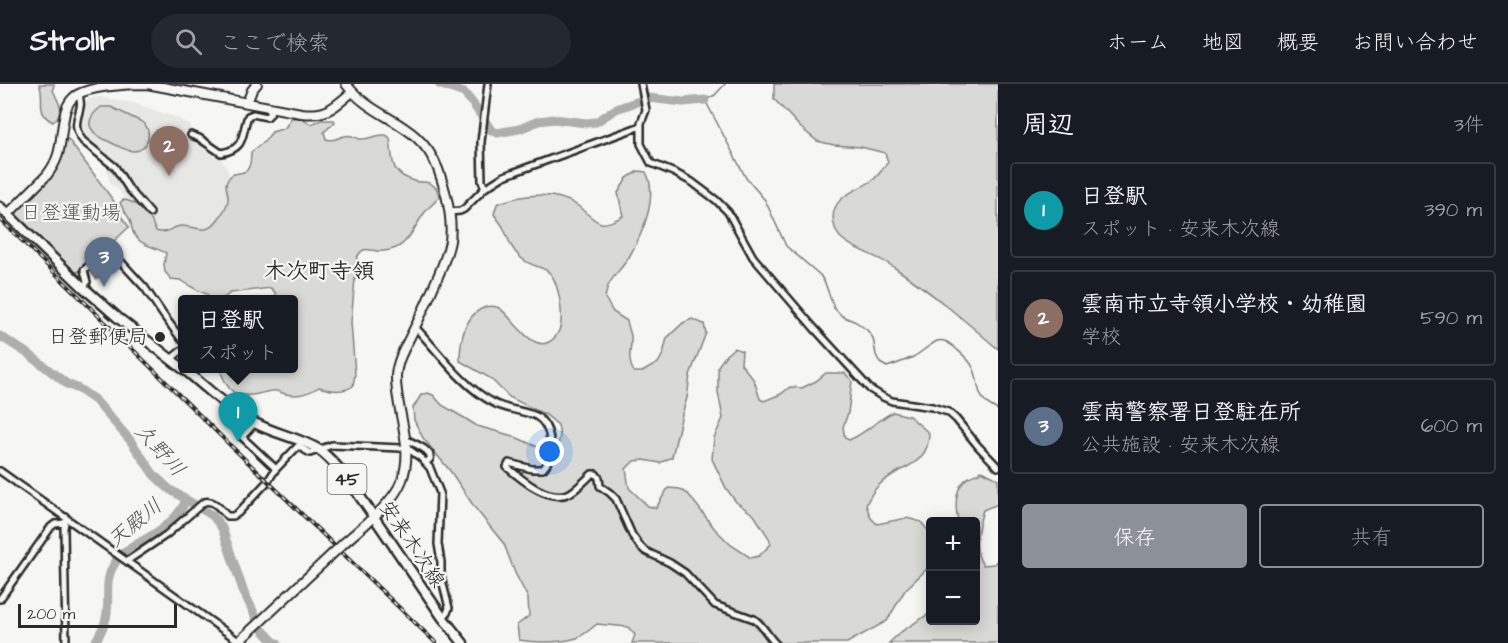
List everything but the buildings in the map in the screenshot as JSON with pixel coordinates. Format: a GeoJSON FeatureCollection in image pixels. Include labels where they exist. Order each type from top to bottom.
{"type":"FeatureCollection","features":[{"type":"Feature","properties":{"kind":"main road","name":"安来木次線"},"geometry":{"type":"LineString","coordinates":[[0,207],[84,288],[178,364]]}},
{"type":"Feature","properties":{"kind":"main road","name":"安来木次線"},"geometry":{"type":"LineString","coordinates":[[189,373],[255,423],[301,441],[319,450],[330,459],[348,479],[442,618],[463,643]]}},
{"type":"Feature","properties":{"kind":"street"},"geometry":{"type":"LineString","coordinates":[[8,214],[52,168],[59,154],[65,112],[71,100],[88,90],[147,84],[301,113],[320,113],[336,106],[352,92]]}},
{"type":"Feature","properties":{"kind":"street"},"geometry":{"type":"LineString","coordinates":[[247,103],[257,84]]}},
{"type":"Feature","properties":{"kind":"street"},"geometry":{"type":"LineString","coordinates":[[0,471],[65,520],[239,642],[374,516],[395,493],[404,477],[407,459],[396,375],[400,357],[447,255],[451,231],[450,212],[438,168],[423,143],[409,131],[370,107],[346,84]]}},
{"type":"Feature","properties":{"kind":"street"},"geometry":{"type":"LineString","coordinates":[[485,188],[482,181],[481,142],[488,84]]}},
{"type":"Feature","properties":{"kind":"street"},"geometry":{"type":"LineString","coordinates":[[641,84],[646,110],[641,144],[651,163],[692,182],[728,212],[753,257],[870,389],[892,401],[932,407],[948,412],[956,418],[998,467]]}},
{"type":"Feature","properties":{"kind":"street"},"geometry":{"type":"LineString","coordinates":[[78,94],[81,102],[75,126],[79,137],[117,170],[129,189],[150,213]]}},
{"type":"Feature","properties":{"kind":"street"},"geometry":{"type":"LineString","coordinates":[[190,135],[199,138],[221,153],[232,150],[240,144],[248,116],[251,114],[267,117],[271,108]]}},
{"type":"Feature","properties":{"kind":"street"},"geometry":{"type":"LineString","coordinates":[[450,212],[464,209],[485,188],[510,174],[642,126]]}},
{"type":"Feature","properties":{"kind":"street"},"geometry":{"type":"LineString","coordinates":[[84,288],[87,282],[84,270],[106,251],[110,251],[145,288],[178,334]]}},
{"type":"Feature","properties":{"kind":"street"},"geometry":{"type":"LineString","coordinates":[[415,327],[460,378],[473,389],[504,408],[536,416],[546,426],[550,437],[550,455],[543,469],[532,469],[509,463],[507,467],[541,491],[554,496],[571,492],[592,474],[596,474],[600,486],[616,499],[632,535],[645,551],[685,573],[715,605],[754,619],[775,643]]}},
{"type":"Feature","properties":{"kind":"street"},"geometry":{"type":"LineString","coordinates":[[171,359],[178,354]]}},
{"type":"Feature","properties":{"kind":"street"},"geometry":{"type":"LineString","coordinates":[[255,423],[242,437],[275,470]]}},
{"type":"Feature","properties":{"kind":"street"},"geometry":{"type":"LineString","coordinates":[[405,439],[428,452],[430,459],[426,463]]}},
{"type":"Feature","properties":{"kind":"street"},"geometry":{"type":"LineString","coordinates":[[124,560],[159,540],[204,502],[213,502],[227,516],[238,513],[298,446],[309,453],[332,445],[401,448]]}},
{"type":"Feature","properties":{"kind":"street"},"geometry":{"type":"LineString","coordinates":[[410,450],[430,468],[440,493],[438,544],[441,576],[448,608],[442,618]]}},
{"type":"Feature","properties":{"kind":"street"},"geometry":{"type":"LineString","coordinates":[[0,599],[51,527],[65,520]]}},
{"type":"Feature","properties":{"kind":"street"},"geometry":{"type":"LineString","coordinates":[[65,520],[66,643]]}},
{"type":"Feature","properties":{"kind":"shaded area"},"geometry":{"type":"Polygon","coordinates":[[[99,97],[134,103],[190,125],[194,137],[219,155],[227,169],[238,202],[224,224],[162,243],[139,218],[118,189],[110,183],[106,167],[112,159],[85,136],[82,130],[81,124],[87,99],[99,97]]]}},
{"type":"Feature","properties":{"kind":"shaded area"},"geometry":{"type":"Polygon","coordinates":[[[106,259],[112,267],[96,279],[90,270],[106,259]]]}},
{"type":"Feature","properties":{"kind":"green space"},"geometry":{"type":"Polygon","coordinates":[[[39,84],[54,84],[53,90],[61,108],[53,122],[42,110],[39,84]]]}},
{"type":"Feature","properties":{"kind":"green space"},"geometry":{"type":"Polygon","coordinates":[[[774,84],[998,84],[998,349],[947,306],[906,276],[886,262],[840,237],[833,221],[836,205],[845,196],[877,176],[888,162],[885,153],[817,141],[800,127],[774,99],[774,84]]]}},
{"type":"Feature","properties":{"kind":"green space"},"geometry":{"type":"Polygon","coordinates":[[[101,107],[111,107],[144,123],[148,131],[148,140],[143,148],[128,150],[94,133],[90,124],[91,119],[101,107]]]}},
{"type":"Feature","properties":{"kind":"green space"},"geometry":{"type":"Polygon","coordinates":[[[291,118],[302,118],[311,124],[321,120],[334,120],[335,122],[324,132],[326,139],[352,136],[363,139],[386,135],[390,138],[392,159],[396,170],[417,182],[432,184],[437,189],[439,197],[401,245],[384,251],[364,250],[357,257],[351,322],[355,374],[353,386],[337,391],[319,387],[299,395],[274,391],[243,395],[229,388],[222,373],[298,373],[298,295],[275,295],[271,288],[227,295],[208,295],[180,280],[171,279],[165,272],[166,253],[144,244],[137,238],[120,203],[123,200],[139,207],[150,218],[156,231],[163,232],[182,226],[209,228],[220,217],[227,203],[226,183],[230,176],[246,171],[251,152],[272,132],[285,128],[291,118]]]}},
{"type":"Feature","properties":{"kind":"green space","name":"日登運動場"},"geometry":{"type":"Polygon","coordinates":[[[68,139],[121,211],[121,216],[129,227],[94,260],[76,273],[17,219],[17,212],[59,162],[68,139]]]}},
{"type":"Feature","properties":{"kind":"green space"},"geometry":{"type":"Polygon","coordinates":[[[638,171],[646,172],[650,182],[650,204],[644,227],[634,248],[627,261],[613,277],[605,298],[613,312],[627,321],[631,336],[630,363],[634,372],[642,372],[658,363],[667,338],[683,323],[692,319],[704,324],[706,333],[690,375],[687,398],[672,457],[660,463],[634,461],[626,469],[629,488],[648,506],[656,508],[668,488],[680,489],[689,495],[715,529],[731,545],[751,558],[759,556],[771,544],[754,515],[736,502],[726,488],[712,459],[714,438],[723,418],[718,392],[718,366],[734,348],[742,351],[741,364],[754,380],[760,399],[764,401],[781,394],[790,387],[802,388],[826,373],[845,373],[852,381],[848,413],[843,427],[845,438],[849,440],[893,412],[909,416],[929,433],[928,444],[918,460],[887,478],[872,494],[866,505],[871,518],[877,524],[907,518],[921,522],[926,528],[926,570],[905,590],[887,621],[847,643],[632,643],[635,635],[628,627],[597,624],[577,638],[570,640],[533,642],[519,640],[517,625],[529,616],[528,598],[504,544],[423,438],[414,420],[413,408],[421,395],[428,393],[442,405],[477,426],[513,436],[540,448],[555,449],[560,436],[558,425],[546,415],[509,397],[490,378],[460,361],[466,325],[475,313],[485,307],[499,308],[529,338],[542,344],[553,339],[560,328],[560,299],[552,276],[517,254],[494,214],[497,204],[538,195],[569,201],[598,222],[609,222],[623,216],[618,193],[627,178],[638,171]]]}},
{"type":"Feature","properties":{"kind":"green space"},"geometry":{"type":"Polygon","coordinates":[[[982,471],[998,479],[998,504],[983,510],[980,523],[980,517],[958,517],[957,494],[961,484],[982,471]]]}},
{"type":"Feature","properties":{"kind":"green space"},"geometry":{"type":"Polygon","coordinates":[[[980,559],[983,565],[994,564],[998,559],[998,643],[889,643],[902,631],[926,616],[926,625],[980,625],[980,559]]]}},
{"type":"Feature","properties":{"kind":"waterway"},"geometry":{"type":"LineString","coordinates":[[439,84],[464,93],[491,130],[497,133],[554,119],[596,122],[616,109],[648,98],[683,102],[705,100]]}},
{"type":"Feature","properties":{"kind":"waterway"},"geometry":{"type":"LineString","coordinates":[[725,84],[715,95],[705,100],[746,178],[765,200],[786,246],[820,275],[834,308],[842,316],[867,330],[873,338],[880,363],[887,367],[913,357],[937,341],[946,342],[970,363],[975,371],[981,396],[987,404],[998,410]]}},
{"type":"Feature","properties":{"kind":"waterway","name":"久野川"},"geometry":{"type":"LineString","coordinates":[[0,336],[30,355],[67,384],[95,400],[130,440],[154,475],[169,489],[213,516],[222,528],[243,590],[261,628],[277,643]]}},
{"type":"Feature","properties":{"kind":"waterway","name":"天殿川"},"geometry":{"type":"LineString","coordinates":[[95,643],[105,622],[108,581],[114,565],[124,552],[166,525],[178,514],[186,500]]}},
{"type":"Feature","properties":{"kind":"railway"},"geometry":{"type":"LineString","coordinates":[[0,219],[436,643]]}},
{"type":"Feature","properties":{"kind":"place","name":"雲南市立寺領小学校・幼稚園"},"geometry":{"type":"Point","coordinates":[169,176]}},
{"type":"Feature","properties":{"kind":"place","name":"雲南警察署日登駐在所"},"geometry":{"type":"Point","coordinates":[104,287]}},
{"type":"Feature","properties":{"kind":"place","name":"日登郵便局"},"geometry":{"type":"Point","coordinates":[160,337]}},
{"type":"Feature","properties":{"kind":"place","name":"日登駅"},"geometry":{"type":"Point","coordinates":[238,442]}},
{"type":"Feature","properties":{"kind":"district","name":"木次町寺領"},"geometry":{"type":"Point","coordinates":[319,271]}}]}
